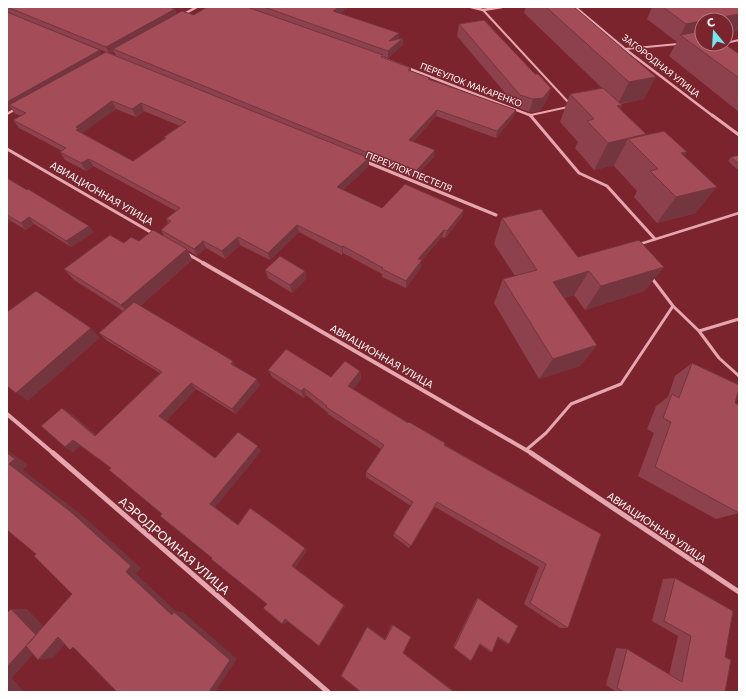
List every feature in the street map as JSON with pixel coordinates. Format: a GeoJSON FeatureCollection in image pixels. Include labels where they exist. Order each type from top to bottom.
{"type":"FeatureCollection","features":[{"type":"Feature","properties":{"kind":"street"},"geometry":{"type":"LineString","coordinates":[[177,18],[197,7]]}},
{"type":"Feature","properties":{"kind":"street"},"geometry":{"type":"LineString","coordinates":[[471,7],[483,10],[502,7]]}},
{"type":"Feature","properties":{"kind":"street","name":"ЗАГОРОДНАЯ УЛИЦА"},"geometry":{"type":"LineString","coordinates":[[575,7],[626,49],[739,135]]}},
{"type":"Feature","properties":{"kind":"street","name":"ПЕРЕУЛОК МАКАРЕНКО"},"geometry":{"type":"LineString","coordinates":[[372,54],[402,65],[442,83],[531,115],[579,173],[607,186],[655,239]]}},
{"type":"Feature","properties":{"kind":"street"},"geometry":{"type":"LineString","coordinates":[[7,114],[21,106]]}},
{"type":"Feature","properties":{"kind":"street","name":"АВИАЦИОННАЯ УЛИЦА"},"geometry":{"type":"LineString","coordinates":[[7,149],[158,237]]}},
{"type":"Feature","properties":{"kind":"street","name":"ПЕРЕУЛОК ПЕСТЕЛЯ"},"geometry":{"type":"LineString","coordinates":[[357,158],[496,215]]}},
{"type":"Feature","properties":{"kind":"street","name":"АВИАЦИОННАЯ УЛИЦА"},"geometry":{"type":"LineString","coordinates":[[179,248],[526,450],[739,592]]}},
{"type":"Feature","properties":{"kind":"street","name":"АЭРОДРОМНАЯ УЛИЦА"},"geometry":{"type":"LineString","coordinates":[[7,414],[328,692]]}},
{"type":"Feature","properties":{"kind":"lane"},"geometry":{"type":"LineString","coordinates":[[483,10],[573,106],[531,115]]}},
{"type":"Feature","properties":{"kind":"lane"},"geometry":{"type":"LineString","coordinates":[[626,49],[668,44],[682,45]]}},
{"type":"Feature","properties":{"kind":"lane"},"geometry":{"type":"LineString","coordinates":[[636,245],[739,213]]}},
{"type":"Feature","properties":{"kind":"lane"},"geometry":{"type":"LineString","coordinates":[[647,271],[673,306],[699,331],[719,358],[739,376]]}},
{"type":"Feature","properties":{"kind":"lane"},"geometry":{"type":"LineString","coordinates":[[526,450],[546,433],[571,404],[620,384],[673,306]]}},
{"type":"Feature","properties":{"kind":"lane"},"geometry":{"type":"LineString","coordinates":[[699,331],[739,318]]}},
{"type":"Feature","properties":{"kind":"building"},"geometry":{"type":"Polygon","coordinates":[[[7,7],[169,7],[175,9],[106,47],[7,7]]]}},
{"type":"Feature","properties":{"kind":"building"},"geometry":{"type":"Polygon","coordinates":[[[207,7],[247,7],[383,55],[381,57],[411,68],[408,70],[430,78],[428,79],[516,110],[497,131],[437,110],[409,140],[435,150],[415,172],[113,49],[182,11],[194,15],[207,7]]]}},
{"type":"Feature","properties":{"kind":"building"},"geometry":{"type":"Polygon","coordinates":[[[264,7],[339,7],[333,11],[399,33],[389,41],[403,38],[388,51],[264,7]]]}},
{"type":"Feature","properties":{"kind":"building"},"geometry":{"type":"Polygon","coordinates":[[[546,7],[574,7],[656,77],[629,82],[546,7]]]}},
{"type":"Feature","properties":{"kind":"building"},"geometry":{"type":"Polygon","coordinates":[[[663,7],[739,7],[739,14],[734,15],[734,12],[694,12],[694,22],[686,24],[663,7]]]}},
{"type":"Feature","properties":{"kind":"building"},"geometry":{"type":"Polygon","coordinates":[[[7,12],[100,50],[7,102],[7,12]]]}},
{"type":"Feature","properties":{"kind":"building"},"geometry":{"type":"Polygon","coordinates":[[[484,20],[535,74],[538,74],[551,88],[543,98],[533,99],[520,95],[459,24],[484,20]]]}},
{"type":"Feature","properties":{"kind":"building"},"geometry":{"type":"Polygon","coordinates":[[[694,32],[694,45],[680,35],[694,32]]]}},
{"type":"Feature","properties":{"kind":"building"},"geometry":{"type":"Polygon","coordinates":[[[734,50],[739,54],[739,78],[703,52],[734,52],[734,50]]]}},
{"type":"Feature","properties":{"kind":"building"},"geometry":{"type":"Polygon","coordinates":[[[106,52],[369,158],[337,187],[382,208],[405,184],[464,210],[447,231],[444,230],[418,259],[422,260],[406,281],[343,246],[342,247],[297,225],[268,253],[238,237],[222,251],[203,241],[194,249],[161,230],[171,221],[166,219],[180,208],[89,159],[81,163],[60,152],[66,148],[13,120],[26,113],[9,105],[106,52]],[[112,101],[76,127],[79,128],[76,130],[133,161],[186,122],[141,103],[132,109],[112,101]]]}},
{"type":"Feature","properties":{"kind":"building"},"geometry":{"type":"Polygon","coordinates":[[[603,88],[622,105],[617,106],[646,134],[608,143],[587,121],[594,119],[570,94],[603,88]]]}},
{"type":"Feature","properties":{"kind":"building"},"geometry":{"type":"Polygon","coordinates":[[[664,131],[687,152],[681,153],[717,187],[676,197],[650,171],[658,169],[628,139],[664,131]]]}},
{"type":"Feature","properties":{"kind":"building"},"geometry":{"type":"Polygon","coordinates":[[[739,155],[739,164],[731,157],[739,155]]]}},
{"type":"Feature","properties":{"kind":"building"},"geometry":{"type":"Polygon","coordinates":[[[7,178],[89,226],[66,241],[29,217],[21,223],[7,215],[7,178]]]}},
{"type":"Feature","properties":{"kind":"building"},"geometry":{"type":"Polygon","coordinates":[[[541,209],[578,257],[639,240],[664,267],[601,286],[589,271],[553,282],[597,345],[553,359],[503,279],[537,270],[502,218],[541,209]]]}},
{"type":"Feature","properties":{"kind":"building"},"geometry":{"type":"Polygon","coordinates":[[[153,230],[187,249],[121,305],[64,269],[110,235],[124,243],[131,237],[139,241],[153,230]]]}},
{"type":"Feature","properties":{"kind":"building"},"geometry":{"type":"Polygon","coordinates":[[[280,256],[305,271],[290,285],[265,270],[280,256]]]}},
{"type":"Feature","properties":{"kind":"building"},"geometry":{"type":"Polygon","coordinates":[[[36,291],[91,328],[16,393],[7,386],[7,312],[36,291]]]}},
{"type":"Feature","properties":{"kind":"building"},"geometry":{"type":"Polygon","coordinates":[[[134,302],[233,361],[231,364],[257,379],[232,409],[191,383],[159,416],[215,458],[238,432],[258,446],[210,504],[238,525],[250,508],[305,548],[292,566],[344,605],[319,646],[285,619],[282,624],[263,608],[267,604],[160,516],[162,514],[109,470],[111,468],[73,440],[65,447],[41,426],[62,408],[95,436],[162,372],[99,333],[134,302]]]}},
{"type":"Feature","properties":{"kind":"building"},"geometry":{"type":"Polygon","coordinates":[[[286,349],[331,377],[345,361],[360,371],[348,386],[408,423],[409,422],[445,443],[444,445],[601,534],[568,628],[530,603],[546,564],[437,502],[411,546],[394,533],[413,502],[366,472],[384,445],[326,407],[327,406],[304,388],[301,391],[268,370],[286,349]]]}},
{"type":"Feature","properties":{"kind":"building"},"geometry":{"type":"Polygon","coordinates":[[[692,363],[739,385],[735,403],[739,405],[739,513],[655,467],[671,422],[663,418],[672,394],[679,398],[692,363]]]}},
{"type":"Feature","properties":{"kind":"building"},"geometry":{"type":"Polygon","coordinates":[[[7,453],[15,459],[9,464],[71,512],[131,566],[126,572],[172,615],[174,612],[230,660],[209,692],[117,692],[73,647],[70,650],[58,637],[38,660],[26,646],[72,594],[34,556],[36,554],[7,530],[7,453]]]}},
{"type":"Feature","properties":{"kind":"building"},"geometry":{"type":"Polygon","coordinates":[[[675,578],[733,611],[725,657],[731,660],[725,692],[624,692],[617,688],[627,649],[682,682],[691,636],[664,621],[675,578]]]}},
{"type":"Feature","properties":{"kind":"building"},"geometry":{"type":"Polygon","coordinates":[[[478,598],[518,626],[509,644],[498,637],[492,652],[480,644],[471,661],[454,648],[478,598]]]}},
{"type":"Feature","properties":{"kind":"building"},"geometry":{"type":"Polygon","coordinates":[[[11,609],[36,635],[7,667],[7,613],[11,609]]]}},
{"type":"Feature","properties":{"kind":"building"},"geometry":{"type":"Polygon","coordinates":[[[393,625],[411,637],[403,653],[454,692],[361,692],[341,676],[367,627],[385,640],[393,625]]]}}]}
